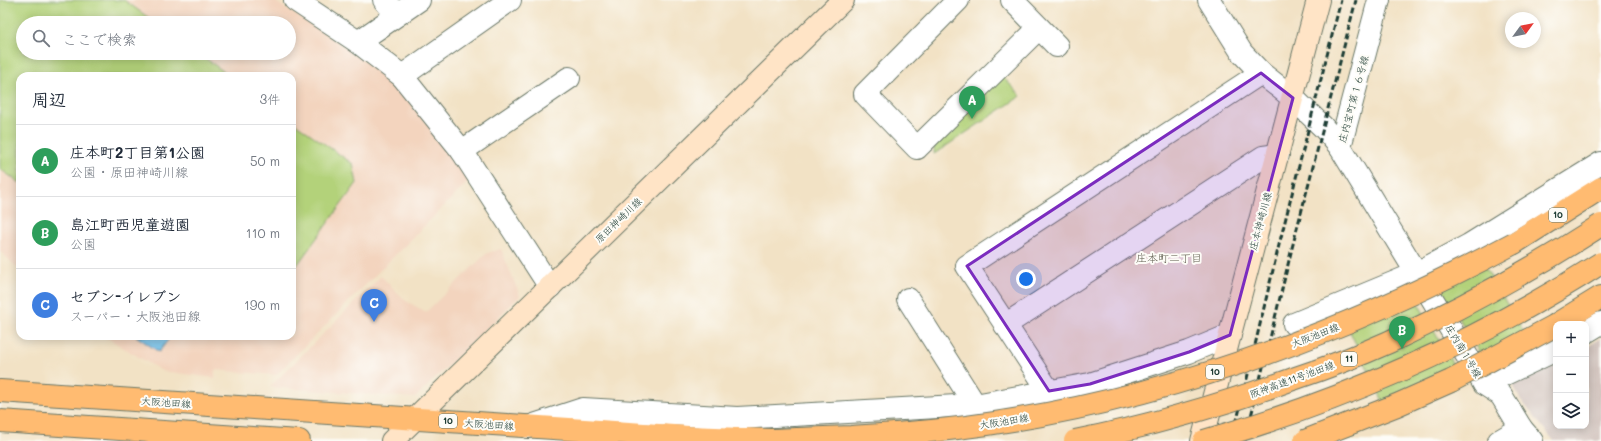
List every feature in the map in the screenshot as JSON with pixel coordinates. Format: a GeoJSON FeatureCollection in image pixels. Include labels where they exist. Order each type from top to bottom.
{"type":"FeatureCollection","features":[{"type":"Feature","properties":{"kind":"main road","name":"大阪池田線"},"geometry":{"type":"LineString","coordinates":[[0,391],[688,437],[771,440],[851,437],[935,431],[1007,421],[1081,407],[1142,393],[1207,374],[1344,325],[1460,272],[1514,243],[1601,188]]}},
{"type":"Feature","properties":{"kind":"main road","name":"阪神高速11号池田線"},"geometry":{"type":"LineString","coordinates":[[1075,441],[1134,429],[1202,410],[1330,366],[1388,342],[1451,312],[1512,279],[1601,225]]}},
{"type":"Feature","properties":{"kind":"main road"},"geometry":{"type":"LineString","coordinates":[[1203,441],[1283,416],[1346,394],[1406,368],[1522,309],[1601,263]]}},
{"type":"Feature","properties":{"kind":"main road"},"geometry":{"type":"LineString","coordinates":[[1562,321],[1601,298]]}},
{"type":"Feature","properties":{"kind":"main road"},"geometry":{"type":"LineString","coordinates":[[1305,441],[1397,405],[1500,356],[1553,326]]}},
{"type":"Feature","properties":{"kind":"main road"},"geometry":{"type":"LineString","coordinates":[[0,421],[298,441]]}},
{"type":"Feature","properties":{"kind":"street"},"geometry":{"type":"LineString","coordinates":[[295,0],[358,42],[402,76],[462,151],[550,287]]}},
{"type":"Feature","properties":{"kind":"street"},"geometry":{"type":"LineString","coordinates":[[358,42],[390,8],[419,0]]}},
{"type":"Feature","properties":{"kind":"street"},"geometry":{"type":"LineString","coordinates":[[402,76],[510,0]]}},
{"type":"Feature","properties":{"kind":"street","name":"原田神崎川線"},"geometry":{"type":"LineString","coordinates":[[392,441],[843,0]]}},
{"type":"Feature","properties":{"kind":"street"},"geometry":{"type":"LineString","coordinates":[[958,0],[865,94],[917,148],[1039,28]]}},
{"type":"Feature","properties":{"kind":"street"},"geometry":{"type":"LineString","coordinates":[[1012,0],[1058,46]]}},
{"type":"Feature","properties":{"kind":"street"},"geometry":{"type":"LineString","coordinates":[[1210,0],[1242,53],[1261,73],[1293,98],[1323,127],[1340,147]]}},
{"type":"Feature","properties":{"kind":"street","name":"庄本神崎川線"},"geometry":{"type":"LineString","coordinates":[[1203,441],[1318,0]]}},
{"type":"Feature","properties":{"kind":"street","name":"庄内宝町第１６号線"},"geometry":{"type":"LineString","coordinates":[[1379,0],[1340,147],[1417,273]]}},
{"type":"Feature","properties":{"kind":"street"},"geometry":{"type":"LineString","coordinates":[[1049,392],[967,266],[1261,73]]}},
{"type":"Feature","properties":{"kind":"street"},"geometry":{"type":"LineString","coordinates":[[462,151],[569,78]]}},
{"type":"Feature","properties":{"kind":"street"},"geometry":{"type":"LineString","coordinates":[[1005,325],[1263,157],[1278,155]]}},
{"type":"Feature","properties":{"kind":"street"},"geometry":{"type":"LineString","coordinates":[[1294,324],[1417,273],[1469,245],[1601,163]]}},
{"type":"Feature","properties":{"kind":"street","name":"庄内南１号線"},"geometry":{"type":"LineString","coordinates":[[1417,273],[1484,384],[1501,395],[1526,434]]}},
{"type":"Feature","properties":{"kind":"street"},"geometry":{"type":"LineString","coordinates":[[908,299],[975,405]]}},
{"type":"Feature","properties":{"kind":"street"},"geometry":{"type":"LineString","coordinates":[[1589,330],[1601,322]]}},
{"type":"Feature","properties":{"kind":"street"},"geometry":{"type":"LineString","coordinates":[[527,427],[583,409],[737,418],[975,405],[1090,384],[1190,352],[1230,335]]}},
{"type":"Feature","properties":{"kind":"street"},"geometry":{"type":"LineString","coordinates":[[1484,384],[1553,351]]}},
{"type":"Feature","properties":{"kind":"street"},"geometry":{"type":"LineString","coordinates":[[1499,441],[1526,434]]}},
{"type":"Feature","properties":{"kind":"highlighted area"},"geometry":{"type":"Polygon","coordinates":[[[1261,73],[1293,98],[1230,335],[1189,352],[1090,384],[1049,391],[967,266],[1261,73]]]}},
{"type":"Feature","properties":{"kind":"shaded area"},"geometry":{"type":"Polygon","coordinates":[[[0,0],[273,0],[391,78],[471,179],[276,375],[215,370],[215,378],[162,371],[111,340],[296,340],[296,72],[16,72],[16,266],[0,251],[0,0]]]}},
{"type":"Feature","properties":{"kind":"shaded area"},"geometry":{"type":"Polygon","coordinates":[[[501,249],[520,296],[415,398],[270,387],[381,276],[406,301],[426,312],[487,253],[501,249]]]}},
{"type":"Feature","properties":{"kind":"shaded area"},"geometry":{"type":"Polygon","coordinates":[[[1601,338],[1601,441],[1554,441],[1520,399],[1513,385],[1553,365],[1553,429],[1589,429],[1589,346],[1601,338]]]}},
{"type":"Feature","properties":{"kind":"green space"},"geometry":{"type":"Polygon","coordinates":[[[0,0],[124,0],[146,16],[16,16],[16,60],[208,60],[224,72],[16,72],[16,180],[0,169],[0,0]]]}},
{"type":"Feature","properties":{"kind":"green space"},"geometry":{"type":"Polygon","coordinates":[[[1002,76],[1021,96],[934,154],[934,142],[1002,76]]]}},
{"type":"Feature","properties":{"kind":"green space"},"geometry":{"type":"Polygon","coordinates":[[[296,124],[353,164],[357,183],[296,267],[296,124]]]}},
{"type":"Feature","properties":{"kind":"green space"},"geometry":{"type":"Polygon","coordinates":[[[1477,254],[1531,344],[1488,366],[1435,279],[1477,254]]]}},
{"type":"Feature","properties":{"kind":"green space"},"geometry":{"type":"Polygon","coordinates":[[[1415,298],[1462,380],[1388,412],[1344,319],[1415,298]]]}},
{"type":"Feature","properties":{"kind":"water"},"geometry":{"type":"Polygon","coordinates":[[[142,340],[168,340],[159,352],[142,340]]]}},
{"type":"Feature","properties":{"kind":"railway"},"geometry":{"type":"LineString","coordinates":[[1232,441],[1279,245],[1341,0]]}},
{"type":"Feature","properties":{"kind":"railway"},"geometry":{"type":"LineString","coordinates":[[1245,441],[1292,248],[1356,0]]}},
{"type":"Feature","properties":{"kind":"place","name":"庄本町2丁目第1公園"},"geometry":{"type":"Point","coordinates":[972,119]}},
{"type":"Feature","properties":{"kind":"place","name":"セブン-イレブン"},"geometry":{"type":"Point","coordinates":[374,322]}},
{"type":"Feature","properties":{"kind":"place","name":"島江町西児童遊園"},"geometry":{"type":"Point","coordinates":[1402,349]}},
{"type":"Feature","properties":{"kind":"district","name":"庄本町二丁目"},"geometry":{"type":"Point","coordinates":[1169,258]}}]}
